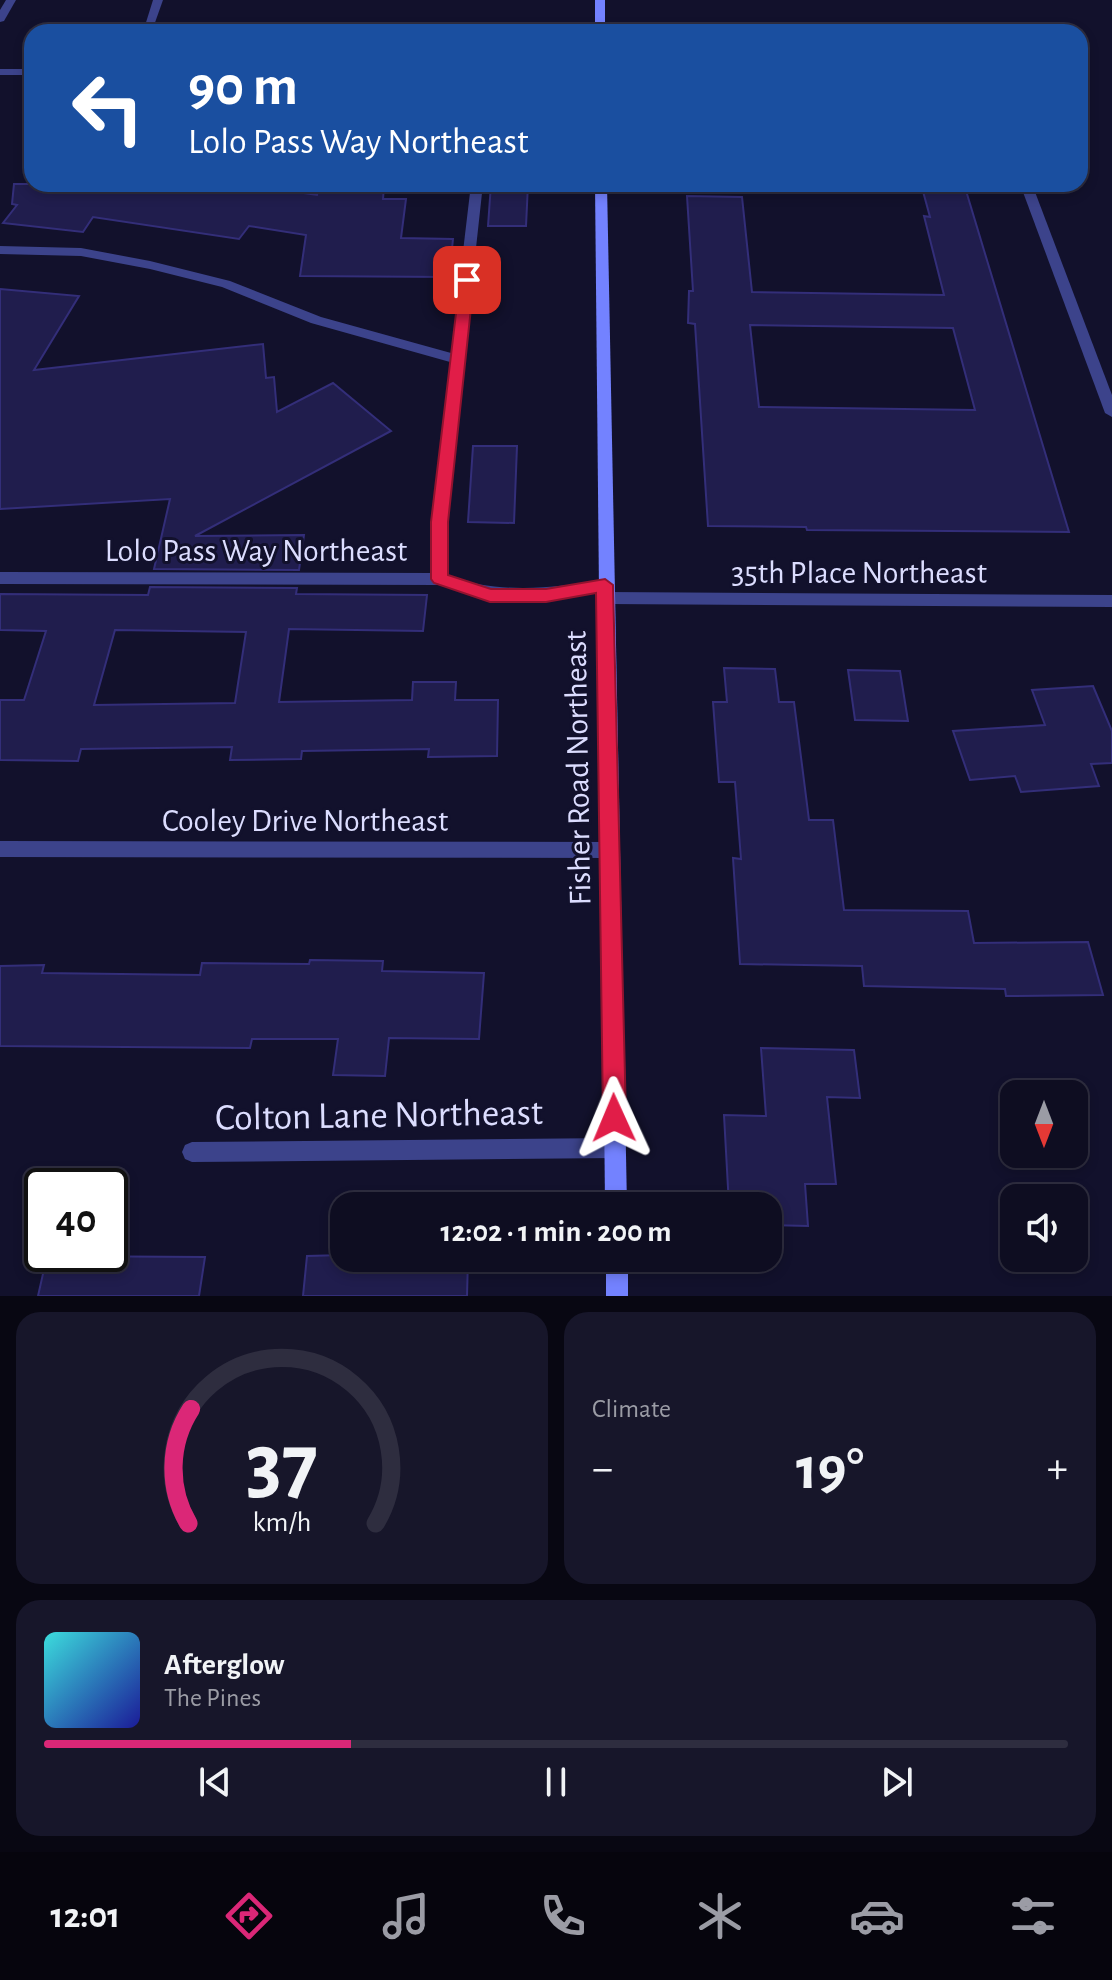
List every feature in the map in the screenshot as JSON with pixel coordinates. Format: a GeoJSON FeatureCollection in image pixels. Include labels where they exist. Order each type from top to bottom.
{"type":"FeatureCollection","features":[{"type":"Feature","properties":{"kind":"street"},"geometry":{"type":"LineString","coordinates":[[0,19],[11,0]]}},
{"type":"Feature","properties":{"kind":"street"},"geometry":{"type":"LineString","coordinates":[[149,24],[158,0]]}},
{"type":"Feature","properties":{"kind":"street"},"geometry":{"type":"LineString","coordinates":[[600,0],[600,24]]}},
{"type":"Feature","properties":{"kind":"street"},"geometry":{"type":"LineString","coordinates":[[0,72],[24,72]]}},
{"type":"Feature","properties":{"kind":"street"},"geometry":{"type":"LineString","coordinates":[[440,579],[439,522],[476,192]]}},
{"type":"Feature","properties":{"kind":"street","name":"Fisher Road Northeast"},"geometry":{"type":"LineString","coordinates":[[601,192],[616,1192]]}},
{"type":"Feature","properties":{"kind":"street"},"geometry":{"type":"LineString","coordinates":[[1029,192],[1112,413]]}},
{"type":"Feature","properties":{"kind":"street"},"geometry":{"type":"LineString","coordinates":[[0,250],[68,251],[150,265],[226,284],[316,320],[456,359]]}},
{"type":"Feature","properties":{"kind":"street","name":"Lolo Pass Way Northeast"},"geometry":{"type":"LineString","coordinates":[[0,578],[440,579],[490,595],[605,592]]}},
{"type":"Feature","properties":{"kind":"street","name":"35th Place Northeast"},"geometry":{"type":"LineString","coordinates":[[605,592],[1112,601]]}},
{"type":"Feature","properties":{"kind":"street","name":"Cooley Drive Northeast"},"geometry":{"type":"LineString","coordinates":[[0,849],[610,850]]}},
{"type":"Feature","properties":{"kind":"street","name":"Colton Lane Northeast"},"geometry":{"type":"LineString","coordinates":[[192,1152],[615,1148]]}},
{"type":"Feature","properties":{"kind":"street"},"geometry":{"type":"LineString","coordinates":[[617,1272],[617,1296]]}},
{"type":"Feature","properties":{"kind":"building"},"geometry":{"type":"Polygon","coordinates":[[[14,184],[24,184],[24,192],[296,192],[317,195],[318,192],[384,192],[383,199],[406,199],[401,238],[453,239],[449,277],[300,276],[306,235],[249,226],[239,239],[93,217],[83,232],[3,223],[17,205],[12,204],[14,184]]]}},
{"type":"Feature","properties":{"kind":"building"},"geometry":{"type":"Polygon","coordinates":[[[490,192],[528,192],[526,226],[488,226],[490,192]]]}},
{"type":"Feature","properties":{"kind":"building"},"geometry":{"type":"Polygon","coordinates":[[[923,192],[966,192],[1069,532],[708,526],[695,324],[688,323],[689,291],[693,291],[687,196],[742,197],[752,292],[944,295],[924,216],[930,217],[923,192]],[[750,325],[759,407],[975,410],[953,328],[750,325]]]}},
{"type":"Feature","properties":{"kind":"building"},"geometry":{"type":"Polygon","coordinates":[[[0,289],[79,296],[34,370],[263,344],[266,378],[274,377],[277,412],[333,383],[391,431],[195,536],[304,535],[299,570],[154,569],[170,499],[0,509],[0,289]]]}},
{"type":"Feature","properties":{"kind":"building"},"geometry":{"type":"Polygon","coordinates":[[[473,446],[517,446],[514,523],[468,522],[473,446]]]}},
{"type":"Feature","properties":{"kind":"building"},"geometry":{"type":"Polygon","coordinates":[[[150,587],[297,588],[296,594],[427,595],[423,631],[289,629],[279,702],[412,700],[413,682],[456,682],[455,700],[498,700],[497,756],[428,757],[429,749],[302,751],[301,759],[230,760],[232,747],[81,749],[78,761],[0,760],[0,700],[24,700],[46,631],[0,630],[0,594],[148,595],[150,587]],[[115,630],[94,705],[235,703],[246,632],[115,630]]]}},
{"type":"Feature","properties":{"kind":"building"},"geometry":{"type":"Polygon","coordinates":[[[724,668],[775,669],[779,702],[794,702],[809,820],[833,820],[844,910],[968,911],[974,943],[1088,942],[1103,995],[1006,996],[1005,989],[864,986],[862,966],[740,964],[733,858],[741,859],[735,782],[719,782],[713,702],[727,702],[724,668]]]}},
{"type":"Feature","properties":{"kind":"building"},"geometry":{"type":"Polygon","coordinates":[[[848,670],[900,671],[908,721],[855,720],[848,670]]]}},
{"type":"Feature","properties":{"kind":"building"},"geometry":{"type":"Polygon","coordinates":[[[1093,686],[1112,731],[1112,763],[1091,764],[1099,786],[1021,792],[1015,776],[970,780],[953,731],[1045,725],[1032,690],[1093,686]]]}},
{"type":"Feature","properties":{"kind":"building"},"geometry":{"type":"Polygon","coordinates":[[[310,960],[383,961],[382,971],[484,973],[479,1039],[389,1038],[385,1076],[333,1075],[338,1039],[252,1039],[250,1048],[0,1046],[0,966],[44,965],[42,973],[200,975],[202,963],[309,964],[310,960]]]}},
{"type":"Feature","properties":{"kind":"building"},"geometry":{"type":"Polygon","coordinates":[[[761,1048],[854,1050],[860,1098],[827,1097],[836,1184],[805,1184],[808,1226],[782,1225],[782,1192],[728,1192],[724,1115],[766,1116],[761,1048]]]}},
{"type":"Feature","properties":{"kind":"building"},"geometry":{"type":"Polygon","coordinates":[[[330,1255],[330,1272],[468,1272],[467,1296],[303,1296],[307,1256],[330,1255]]]}},
{"type":"Feature","properties":{"kind":"building"},"geometry":{"type":"Polygon","coordinates":[[[128,1257],[205,1257],[199,1296],[38,1296],[43,1272],[128,1272],[128,1257]]]}},
{"type":"Feature","properties":{"kind":"route"},"geometry":{"type":"LineString","coordinates":[[467,280],[439,522],[440,579],[490,595],[546,595],[605,585],[614,1118]]}}]}
